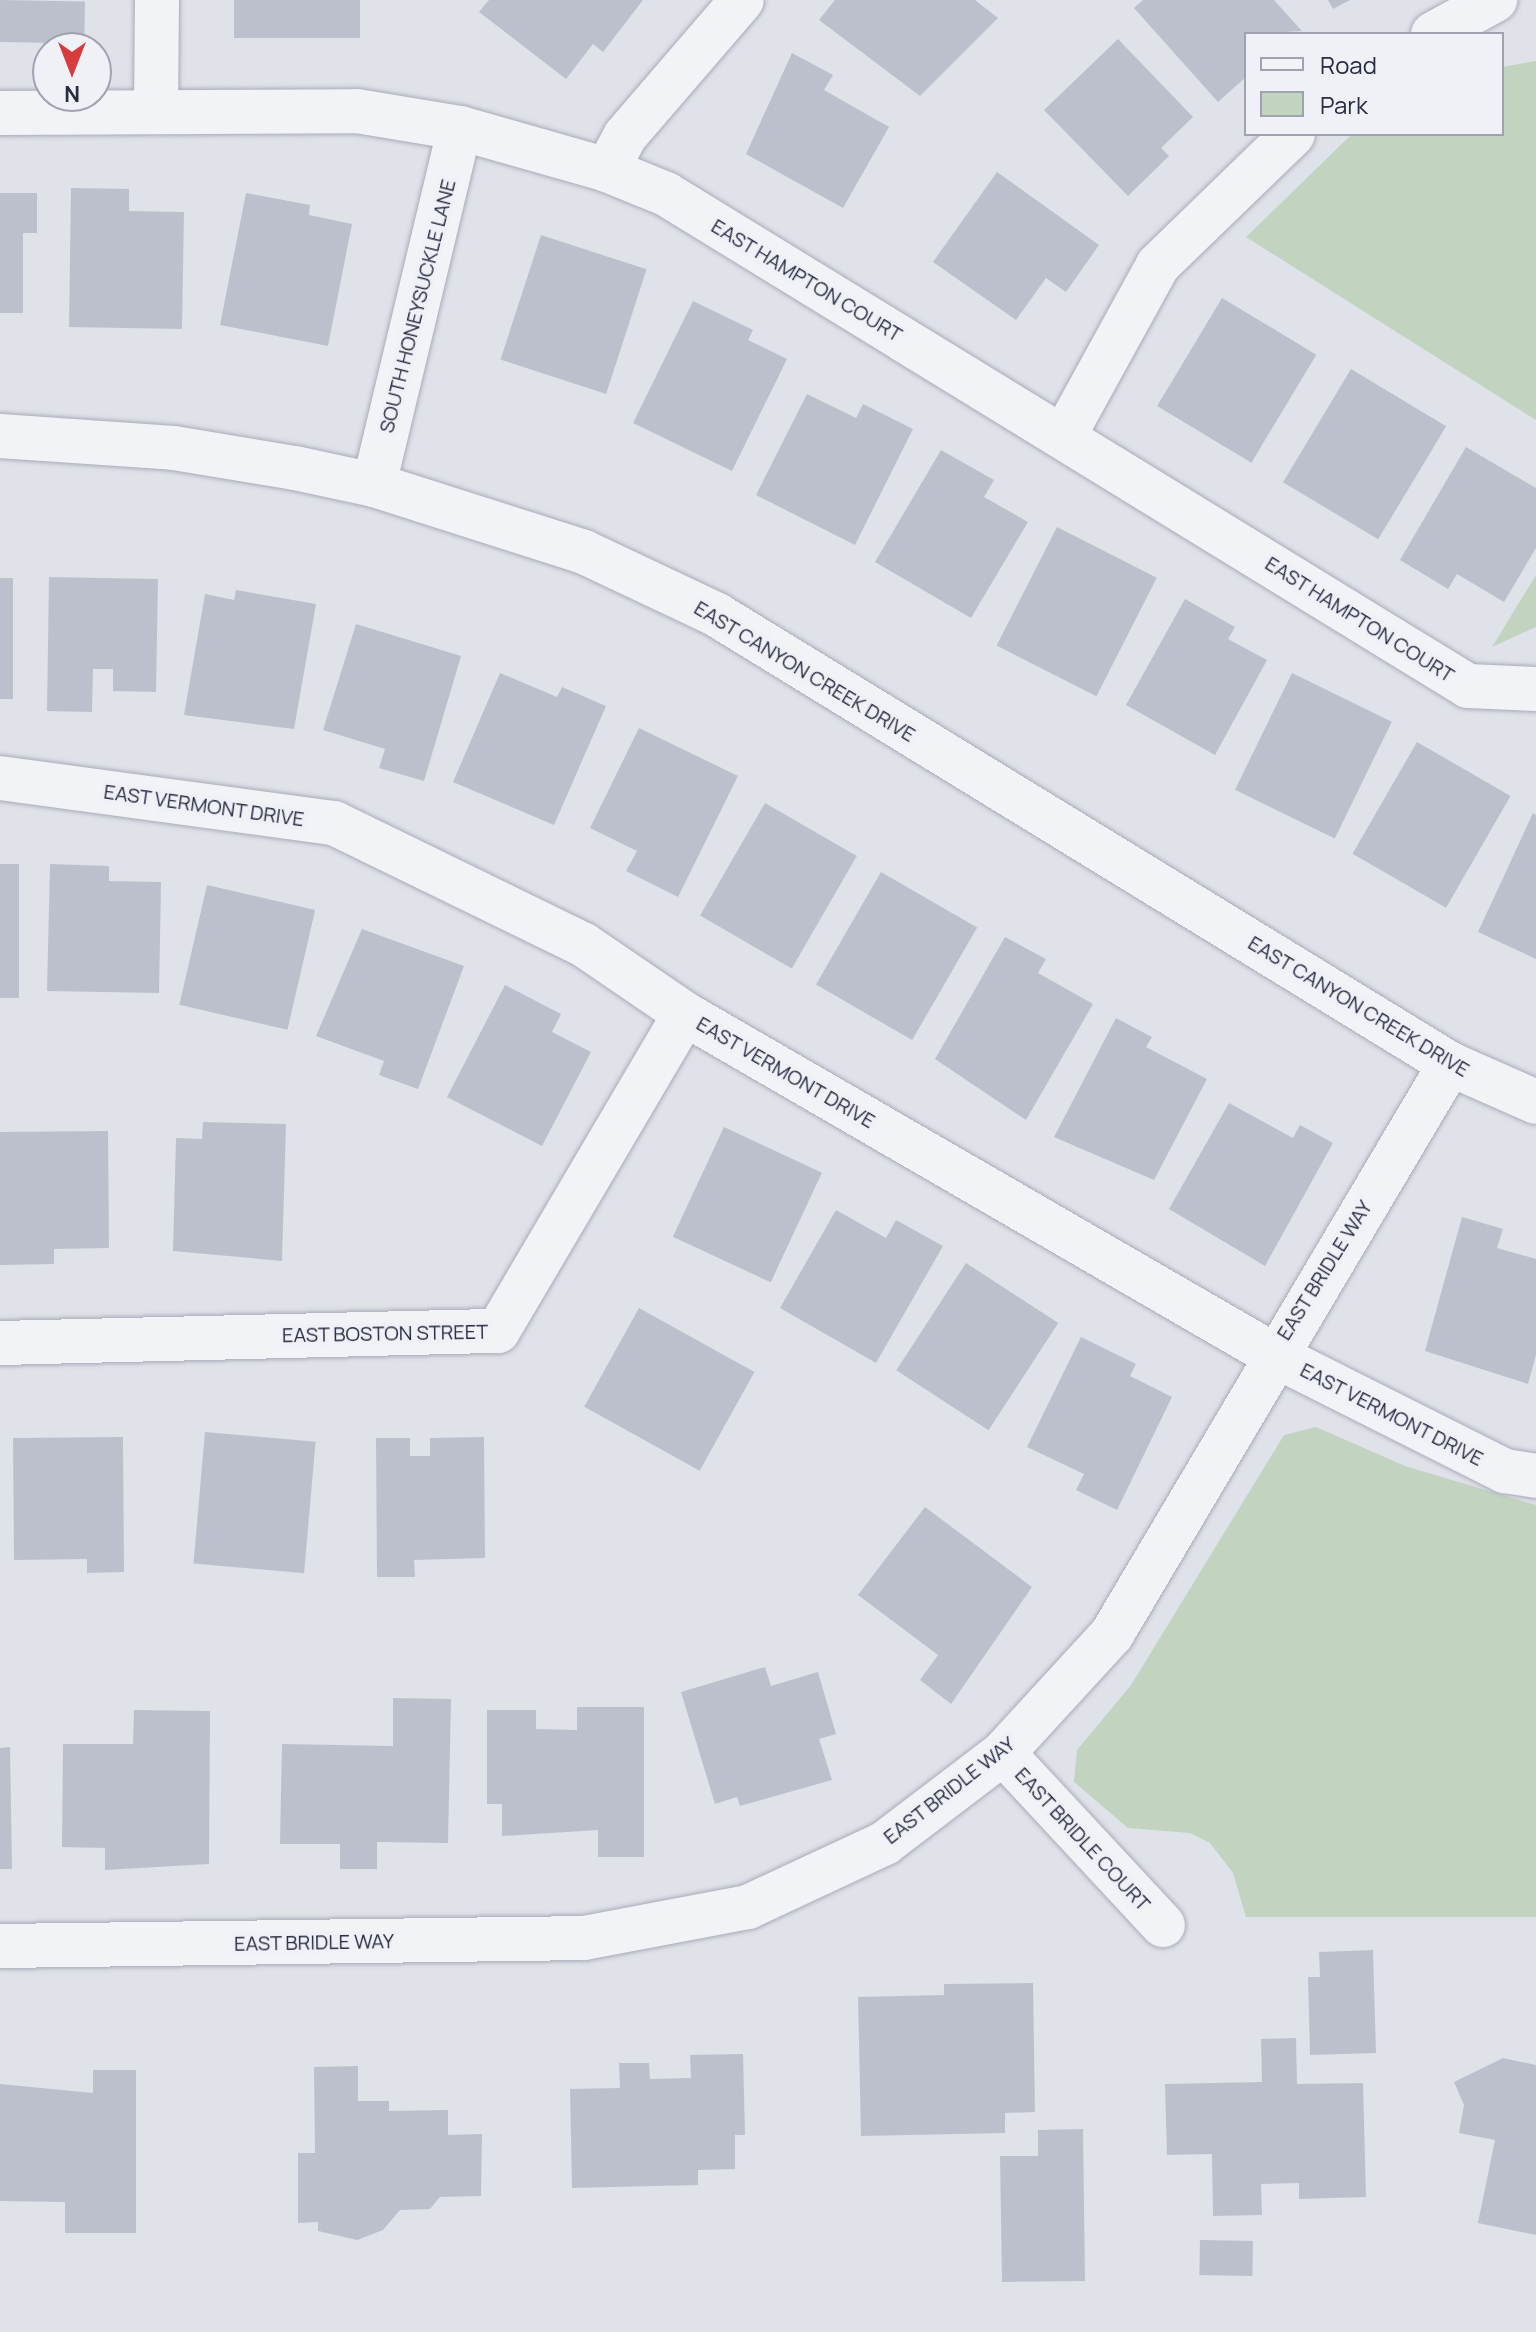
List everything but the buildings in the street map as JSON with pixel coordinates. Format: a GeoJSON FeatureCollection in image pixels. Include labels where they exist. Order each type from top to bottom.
{"type":"FeatureCollection","features":[{"type":"Feature","properties":{"kind":"street"},"geometry":{"type":"LineString","coordinates":[[156,112],[157,0]]}},
{"type":"Feature","properties":{"kind":"street"},"geometry":{"type":"LineString","coordinates":[[607,170],[625,136],[742,0]]}},
{"type":"Feature","properties":{"kind":"street"},"geometry":{"type":"LineString","coordinates":[[1437,32],[1495,0]]}},
{"type":"Feature","properties":{"kind":"street","name":"EAST HAMPTON COURT"},"geometry":{"type":"LineString","coordinates":[[0,113],[357,111],[460,128],[607,170],[666,194],[1468,686],[1536,689]]}},
{"type":"Feature","properties":{"kind":"street","name":"SOUTH HONEYSUCKLE LANE"},"geometry":{"type":"LineString","coordinates":[[374,485],[460,128]]}},
{"type":"Feature","properties":{"kind":"street"},"geometry":{"type":"LineString","coordinates":[[1064,436],[1158,265],[1291,136]]}},
{"type":"Feature","properties":{"kind":"street","name":"EAST CANYON CREEK DRIVE"},"geometry":{"type":"LineString","coordinates":[[0,436],[174,448],[374,485],[584,552],[717,615],[1450,1064],[1536,1102]]}},
{"type":"Feature","properties":{"kind":"street","name":"EAST VERMONT DRIVE"},"geometry":{"type":"LineString","coordinates":[[0,778],[334,823],[584,945],[685,1014],[1272,1354],[1505,1471],[1536,1476]]}},
{"type":"Feature","properties":{"kind":"street","name":"EAST BOSTON STREET"},"geometry":{"type":"LineString","coordinates":[[0,1343],[498,1331],[685,1014]]}},
{"type":"Feature","properties":{"kind":"street","name":"EAST BRIDLE WAY"},"geometry":{"type":"LineString","coordinates":[[0,1946],[584,1938],[748,1907],[885,1843],[1003,1753],[1112,1634],[1272,1354],[1450,1064]]}},
{"type":"Feature","properties":{"kind":"street","name":"EAST BRIDLE COURT"},"geometry":{"type":"LineString","coordinates":[[1003,1753],[1163,1925]]}},
{"type":"Feature","properties":{"kind":"green space"},"geometry":{"type":"Polygon","coordinates":[[[1536,61],[1536,420],[1246,237],[1350,136],[1504,136],[1504,67],[1536,61]]]}},
{"type":"Feature","properties":{"kind":"green space"},"geometry":{"type":"Polygon","coordinates":[[[1536,575],[1536,627],[1492,647],[1536,575]]]}},
{"type":"Feature","properties":{"kind":"green space"},"geometry":{"type":"Polygon","coordinates":[[[1316,1427],[1405,1466],[1536,1505],[1536,1917],[1246,1917],[1233,1873],[1210,1843],[1190,1833],[1128,1828],[1074,1782],[1077,1750],[1131,1685],[1284,1435],[1316,1427]]]}}]}
